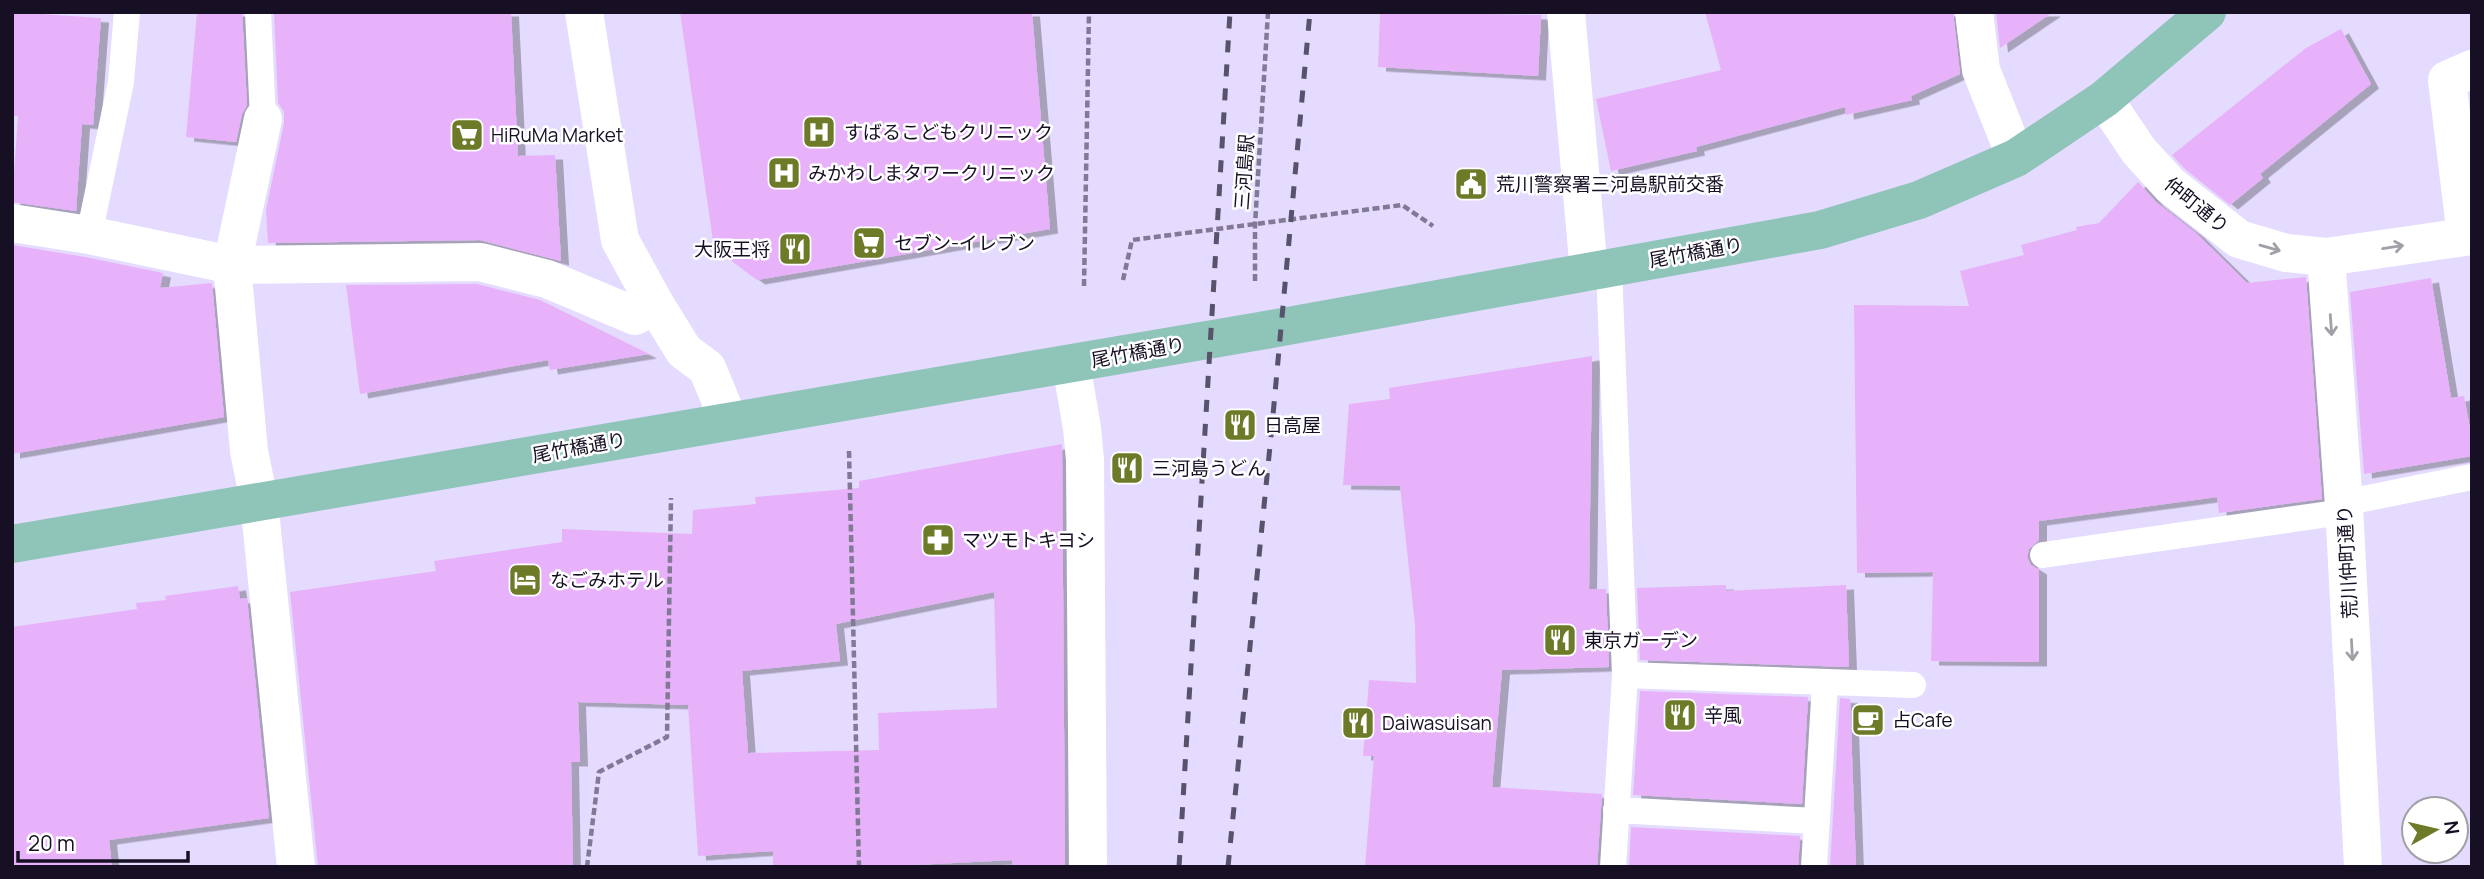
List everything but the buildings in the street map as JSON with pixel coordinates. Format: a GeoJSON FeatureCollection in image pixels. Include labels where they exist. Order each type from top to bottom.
{"type":"FeatureCollection","features":[{"type":"Feature","properties":{"kind":"main road","name":"尾竹橋通り"},"geometry":{"type":"LineString","coordinates":[[12,544],[1071,364],[1821,230],[1919,201],[2016,158],[2104,99],[2207,12]]}},
{"type":"Feature","properties":{"kind":"street"},"geometry":{"type":"LineString","coordinates":[[584,12],[620,240],[684,351],[707,368],[729,421]]}},
{"type":"Feature","properties":{"kind":"street"},"geometry":{"type":"LineString","coordinates":[[1566,12],[1599,270]]}},
{"type":"Feature","properties":{"kind":"street"},"geometry":{"type":"LineString","coordinates":[[1974,12],[1981,70],[2016,158]]}},
{"type":"Feature","properties":{"kind":"street"},"geometry":{"type":"LineString","coordinates":[[2469,236],[2447,80],[2472,69]]}},
{"type":"Feature","properties":{"kind":"street","name":"仲町通り"},"geometry":{"type":"LineString","coordinates":[[2104,99],[2138,151],[2170,185],[2239,239],[2286,253],[2326,257],[2469,236]]}},
{"type":"Feature","properties":{"kind":"street"},"geometry":{"type":"LineString","coordinates":[[263,119],[232,265],[249,451],[259,501],[296,867]]}},
{"type":"Feature","properties":{"kind":"street"},"geometry":{"type":"LineString","coordinates":[[12,223],[89,235],[232,265],[480,262],[547,279],[635,316],[655,304]]}},
{"type":"Feature","properties":{"kind":"street","name":"荒川仲町通り"},"geometry":{"type":"LineString","coordinates":[[2326,257],[2344,506],[2363,867]]}},
{"type":"Feature","properties":{"kind":"street"},"geometry":{"type":"LineString","coordinates":[[1071,364],[1083,428],[1085,460],[1088,867]]}},
{"type":"Feature","properties":{"kind":"lane"},"geometry":{"type":"LineString","coordinates":[[89,235],[121,82],[127,12]]}},
{"type":"Feature","properties":{"kind":"lane"},"geometry":{"type":"LineString","coordinates":[[258,12],[263,119]]}},
{"type":"Feature","properties":{"kind":"lane"},"geometry":{"type":"LineString","coordinates":[[1599,270],[1625,675],[1613,867]]}},
{"type":"Feature","properties":{"kind":"lane"},"geometry":{"type":"LineString","coordinates":[[2043,555],[2329,514],[2358,500],[2472,477]]}},
{"type":"Feature","properties":{"kind":"lane"},"geometry":{"type":"LineString","coordinates":[[1625,675],[1913,685]]}},
{"type":"Feature","properties":{"kind":"lane"},"geometry":{"type":"LineString","coordinates":[[1814,867],[1825,683]]}},
{"type":"Feature","properties":{"kind":"lane"},"geometry":{"type":"LineString","coordinates":[[1616,810],[1816,821]]}},
{"type":"Feature","properties":{"kind":"path"},"geometry":{"type":"LineString","coordinates":[[1084,286],[1088,12]]}},
{"type":"Feature","properties":{"kind":"path","name":"三河島駅"},"geometry":{"type":"LineString","coordinates":[[1255,281],[1255,225],[1268,12]]}},
{"type":"Feature","properties":{"kind":"path"},"geometry":{"type":"LineString","coordinates":[[1124,280],[1132,240],[1402,205],[1433,226]]}},
{"type":"Feature","properties":{"kind":"path"},"geometry":{"type":"LineString","coordinates":[[849,401],[859,867]]}},
{"type":"Feature","properties":{"kind":"path"},"geometry":{"type":"LineString","coordinates":[[587,867],[599,772],[667,737],[671,498]]}},
{"type":"Feature","properties":{"kind":"railway"},"geometry":{"type":"LineString","coordinates":[[1179,867],[1230,12]]}},
{"type":"Feature","properties":{"kind":"railway"},"geometry":{"type":"LineString","coordinates":[[1228,867],[1310,12]]}},
{"type":"Feature","properties":{"kind":"place","name":"すばるこどもクリニック"},"geometry":{"type":"Point","coordinates":[819,132]}},
{"type":"Feature","properties":{"kind":"place","name":"HiRuMa Market"},"geometry":{"type":"Point","coordinates":[467,135]}},
{"type":"Feature","properties":{"kind":"place","name":"みかわしまタワークリニック"},"geometry":{"type":"Point","coordinates":[784,173]}},
{"type":"Feature","properties":{"kind":"place","name":"荒川警察署三河島駅前交番"},"geometry":{"type":"Point","coordinates":[1471,184]}},
{"type":"Feature","properties":{"kind":"place","name":"セブン-イレブン"},"geometry":{"type":"Point","coordinates":[869,243]}},
{"type":"Feature","properties":{"kind":"place","name":"大阪王将"},"geometry":{"type":"Point","coordinates":[795,249]}},
{"type":"Feature","properties":{"kind":"place","name":"日高屋"},"geometry":{"type":"Point","coordinates":[1240,425]}},
{"type":"Feature","properties":{"kind":"place","name":"三河島うどん"},"geometry":{"type":"Point","coordinates":[1127,468]}},
{"type":"Feature","properties":{"kind":"place","name":"マツモトキヨシ"},"geometry":{"type":"Point","coordinates":[938,540]}},
{"type":"Feature","properties":{"kind":"place","name":"なごみホテル"},"geometry":{"type":"Point","coordinates":[525,580]}},
{"type":"Feature","properties":{"kind":"place","name":"東京ガーデン"},"geometry":{"type":"Point","coordinates":[1560,640]}},
{"type":"Feature","properties":{"kind":"place","name":"辛風"},"geometry":{"type":"Point","coordinates":[1680,715]}},
{"type":"Feature","properties":{"kind":"place","name":"占Cafe"},"geometry":{"type":"Point","coordinates":[1868,720]}},
{"type":"Feature","properties":{"kind":"place","name":"Daiwasuisan"},"geometry":{"type":"Point","coordinates":[1358,723]}}]}
